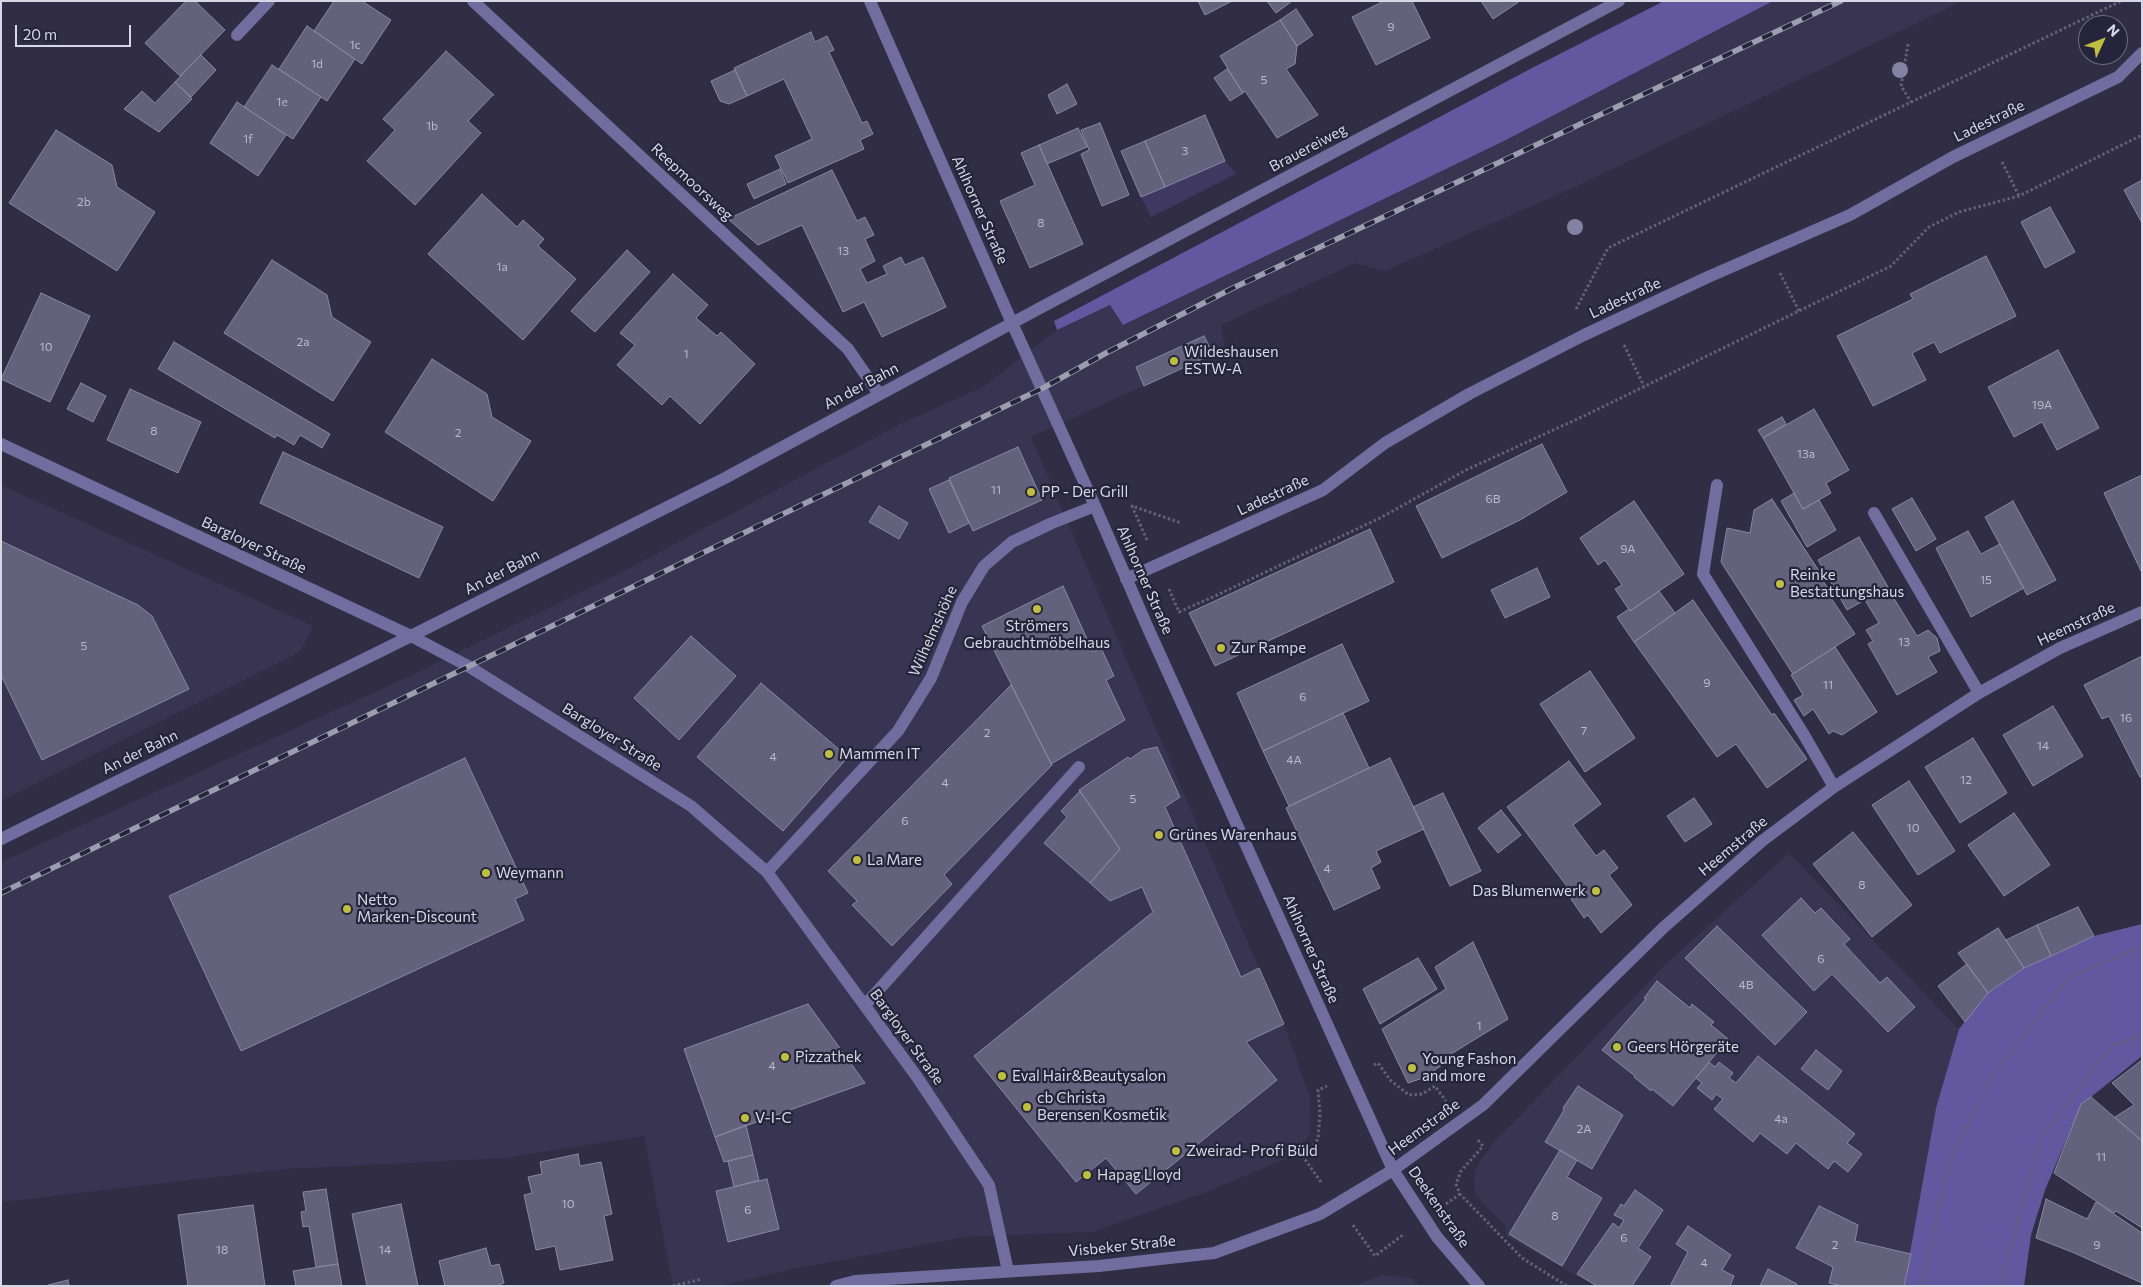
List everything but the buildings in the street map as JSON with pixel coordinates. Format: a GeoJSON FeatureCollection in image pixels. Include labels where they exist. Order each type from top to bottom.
{"type":"FeatureCollection","features":[{"type":"Feature","properties":{"kind":"street"},"geometry":{"type":"LineString","coordinates":[[237,35],[269,1]]}},
{"type":"Feature","properties":{"kind":"street","name":"Reepmoorsweg"},"geometry":{"type":"LineString","coordinates":[[473,1],[848,349],[879,394]]}},
{"type":"Feature","properties":{"kind":"street","name":"Ahlhorner Straße"},"geometry":{"type":"LineString","coordinates":[[870,1],[1126,579],[1393,1170]]}},
{"type":"Feature","properties":{"kind":"street","name":"Brauereiweg"},"geometry":{"type":"LineString","coordinates":[[1012,323],[1618,1]]}},
{"type":"Feature","properties":{"kind":"street","name":"Ladestraße"},"geometry":{"type":"LineString","coordinates":[[1126,579],[1323,490],[1385,444],[1469,394],[1612,322],[1850,215],[1953,157],[2118,77],[2142,54]]}},
{"type":"Feature","properties":{"kind":"street","name":"An der Bahn"},"geometry":{"type":"LineString","coordinates":[[1,839],[725,478],[1012,323]]}},
{"type":"Feature","properties":{"kind":"street","name":"Bargloyer Straße"},"geometry":{"type":"LineString","coordinates":[[1,444],[411,636],[468,666],[691,806],[767,872],[917,1077],[990,1185],[1008,1271]]}},
{"type":"Feature","properties":{"kind":"street"},"geometry":{"type":"LineString","coordinates":[[1717,485],[1703,574],[1804,735],[1834,787]]}},
{"type":"Feature","properties":{"kind":"street","name":"Wilhelmshöhe"},"geometry":{"type":"LineString","coordinates":[[767,872],[898,731],[931,678],[962,602],[984,566],[1012,542],[1052,522],[1095,506]]}},
{"type":"Feature","properties":{"kind":"street"},"geometry":{"type":"LineString","coordinates":[[1874,513],[1979,693]]}},
{"type":"Feature","properties":{"kind":"street","name":"Heemstraße"},"geometry":{"type":"LineString","coordinates":[[1393,1170],[1483,1104],[1664,928],[1762,841],[1834,787],[1979,693],[2060,648],[2142,612]]}},
{"type":"Feature","properties":{"kind":"street"},"geometry":{"type":"LineString","coordinates":[[865,1006],[1079,767]]}},
{"type":"Feature","properties":{"kind":"street","name":"Visbeker Straße"},"geometry":{"type":"LineString","coordinates":[[836,1286],[855,1282],[1100,1266],[1214,1253],[1320,1214],[1393,1170]]}},
{"type":"Feature","properties":{"kind":"street","name":"Deekenstraße"},"geometry":{"type":"LineString","coordinates":[[1393,1170],[1437,1237],[1479,1286]]}},
{"type":"Feature","properties":{"kind":"path"},"geometry":{"type":"LineString","coordinates":[[1574,313],[1608,248],[2121,1]]}},
{"type":"Feature","properties":{"kind":"path"},"geometry":{"type":"LineString","coordinates":[[1908,44],[1901,86],[1910,102]]}},
{"type":"Feature","properties":{"kind":"path"},"geometry":{"type":"LineString","coordinates":[[1183,524],[1132,506],[1179,612],[1382,517],[1466,470],[1644,387],[1891,266],[1929,227],[1959,212],[2018,196],[2142,135]]}},
{"type":"Feature","properties":{"kind":"path"},"geometry":{"type":"LineString","coordinates":[[1990,139],[2018,196]]}},
{"type":"Feature","properties":{"kind":"path"},"geometry":{"type":"LineString","coordinates":[[1769,250],[1799,311]]}},
{"type":"Feature","properties":{"kind":"path"},"geometry":{"type":"LineString","coordinates":[[1612,322],[1644,387]]}},
{"type":"Feature","properties":{"kind":"path"},"geometry":{"type":"LineString","coordinates":[[1922,1286],[1950,1164],[1996,1071],[2069,977],[2142,946]]}},
{"type":"Feature","properties":{"kind":"path"},"geometry":{"type":"LineString","coordinates":[[2000,1286],[2041,1138],[2111,1046],[2142,1035]]}},
{"type":"Feature","properties":{"kind":"path"},"geometry":{"type":"LineString","coordinates":[[1378,1063],[1391,1081],[1409,1095],[1422,1094],[1435,1086]]}},
{"type":"Feature","properties":{"kind":"path"},"geometry":{"type":"LineString","coordinates":[[1304,1158],[1318,1139],[1320,1114],[1318,1090]]}},
{"type":"Feature","properties":{"kind":"path"},"geometry":{"type":"LineString","coordinates":[[1460,1194],[1522,1258],[1567,1286]]}},
{"type":"Feature","properties":{"kind":"path"},"geometry":{"type":"LineString","coordinates":[[674,1286],[702,1278]]}},
{"type":"Feature","properties":{"kind":"shaded area"},"geometry":{"type":"Polygon","coordinates":[[[1664,1],[1773,1],[1506,140],[1123,325],[1110,305],[1057,330],[1054,321],[1532,68],[1664,1]]]}},
{"type":"Feature","properties":{"kind":"shaded area"},"geometry":{"type":"Polygon","coordinates":[[[1773,1],[1963,1],[1577,186],[1385,271],[1355,263],[1221,325],[1225,349],[1031,437],[1284,1024],[1310,1097],[1311,1134],[1288,1158],[1206,1192],[1092,1232],[965,1237],[793,1269],[719,1286],[673,1286],[644,1136],[505,1158],[285,1169],[1,1202],[1,862],[410,676],[628,569],[900,424],[983,387],[1057,330],[1111,305],[1123,325],[1506,140],[1773,1]]]}},
{"type":"Feature","properties":{"kind":"shaded area"},"geometry":{"type":"Polygon","coordinates":[[[1225,161],[1236,174],[1151,217],[1141,197],[1225,161]]]}},
{"type":"Feature","properties":{"kind":"shaded area"},"geometry":{"type":"Polygon","coordinates":[[[1,485],[313,626],[300,652],[1,801],[1,485]]]}},
{"type":"Feature","properties":{"kind":"shaded area"},"geometry":{"type":"Polygon","coordinates":[[[1789,853],[1959,1029],[1936,1108],[1904,1286],[1595,1286],[1507,1237],[1505,1225],[1482,1203],[1475,1193],[1474,1173],[1479,1162],[1495,1141],[1667,963],[1789,853]]]}},
{"type":"Feature","properties":{"kind":"shaded area"},"geometry":{"type":"Polygon","coordinates":[[[2142,924],[2142,1056],[2081,1105],[2045,1190],[2031,1235],[2024,1286],[1904,1286],[1936,1108],[1959,1029],[1988,993],[2024,968],[2094,936],[2142,924]]]}},
{"type":"Feature","properties":{"kind":"shaded area"},"geometry":{"type":"Polygon","coordinates":[[[1382,1275],[1411,1278],[1419,1286],[1353,1286],[1382,1275]]]}},
{"type":"Feature","properties":{"kind":"railway"},"geometry":{"type":"LineString","coordinates":[[1,893],[1043,388],[1106,353],[1231,289],[1841,1]]}},
{"type":"Feature","properties":{"kind":"place","name":"Wildeshausen ESTW-A"},"geometry":{"type":"Point","coordinates":[1174,361]}},
{"type":"Feature","properties":{"kind":"place","name":"PP - Der Grill"},"geometry":{"type":"Point","coordinates":[1031,492]}},
{"type":"Feature","properties":{"kind":"place","name":"Reinke Bestattungshaus"},"geometry":{"type":"Point","coordinates":[1780,584]}},
{"type":"Feature","properties":{"kind":"place","name":"Strömers Gebrauchtmöbelhaus"},"geometry":{"type":"Point","coordinates":[1037,609]}},
{"type":"Feature","properties":{"kind":"place","name":"Zur Rampe"},"geometry":{"type":"Point","coordinates":[1221,648]}},
{"type":"Feature","properties":{"kind":"place","name":"Mammen IT"},"geometry":{"type":"Point","coordinates":[829,754]}},
{"type":"Feature","properties":{"kind":"place","name":"Grünes Warenhaus"},"geometry":{"type":"Point","coordinates":[1159,835]}},
{"type":"Feature","properties":{"kind":"place","name":"La Mare"},"geometry":{"type":"Point","coordinates":[857,860]}},
{"type":"Feature","properties":{"kind":"place","name":"Weymann"},"geometry":{"type":"Point","coordinates":[486,873]}},
{"type":"Feature","properties":{"kind":"place","name":"Das Blumenwerk"},"geometry":{"type":"Point","coordinates":[1596,891]}},
{"type":"Feature","properties":{"kind":"place","name":"Netto Marken-Discount"},"geometry":{"type":"Point","coordinates":[347,909]}},
{"type":"Feature","properties":{"kind":"place","name":"Geers Hörgeräte"},"geometry":{"type":"Point","coordinates":[1617,1047]}},
{"type":"Feature","properties":{"kind":"place","name":"Pizzathek"},"geometry":{"type":"Point","coordinates":[785,1057]}},
{"type":"Feature","properties":{"kind":"place","name":"Young Fashon and more"},"geometry":{"type":"Point","coordinates":[1412,1068]}},
{"type":"Feature","properties":{"kind":"place","name":"Eval Hair&Beautysalon"},"geometry":{"type":"Point","coordinates":[1002,1076]}},
{"type":"Feature","properties":{"kind":"place","name":"cb Christa Berensen Kosmetik"},"geometry":{"type":"Point","coordinates":[1027,1107]}},
{"type":"Feature","properties":{"kind":"place","name":"V-I-C"},"geometry":{"type":"Point","coordinates":[745,1118]}},
{"type":"Feature","properties":{"kind":"place","name":"Zweirad- Profi Büld"},"geometry":{"type":"Point","coordinates":[1176,1151]}},
{"type":"Feature","properties":{"kind":"place","name":"Hapag Lloyd"},"geometry":{"type":"Point","coordinates":[1087,1175]}}]}
